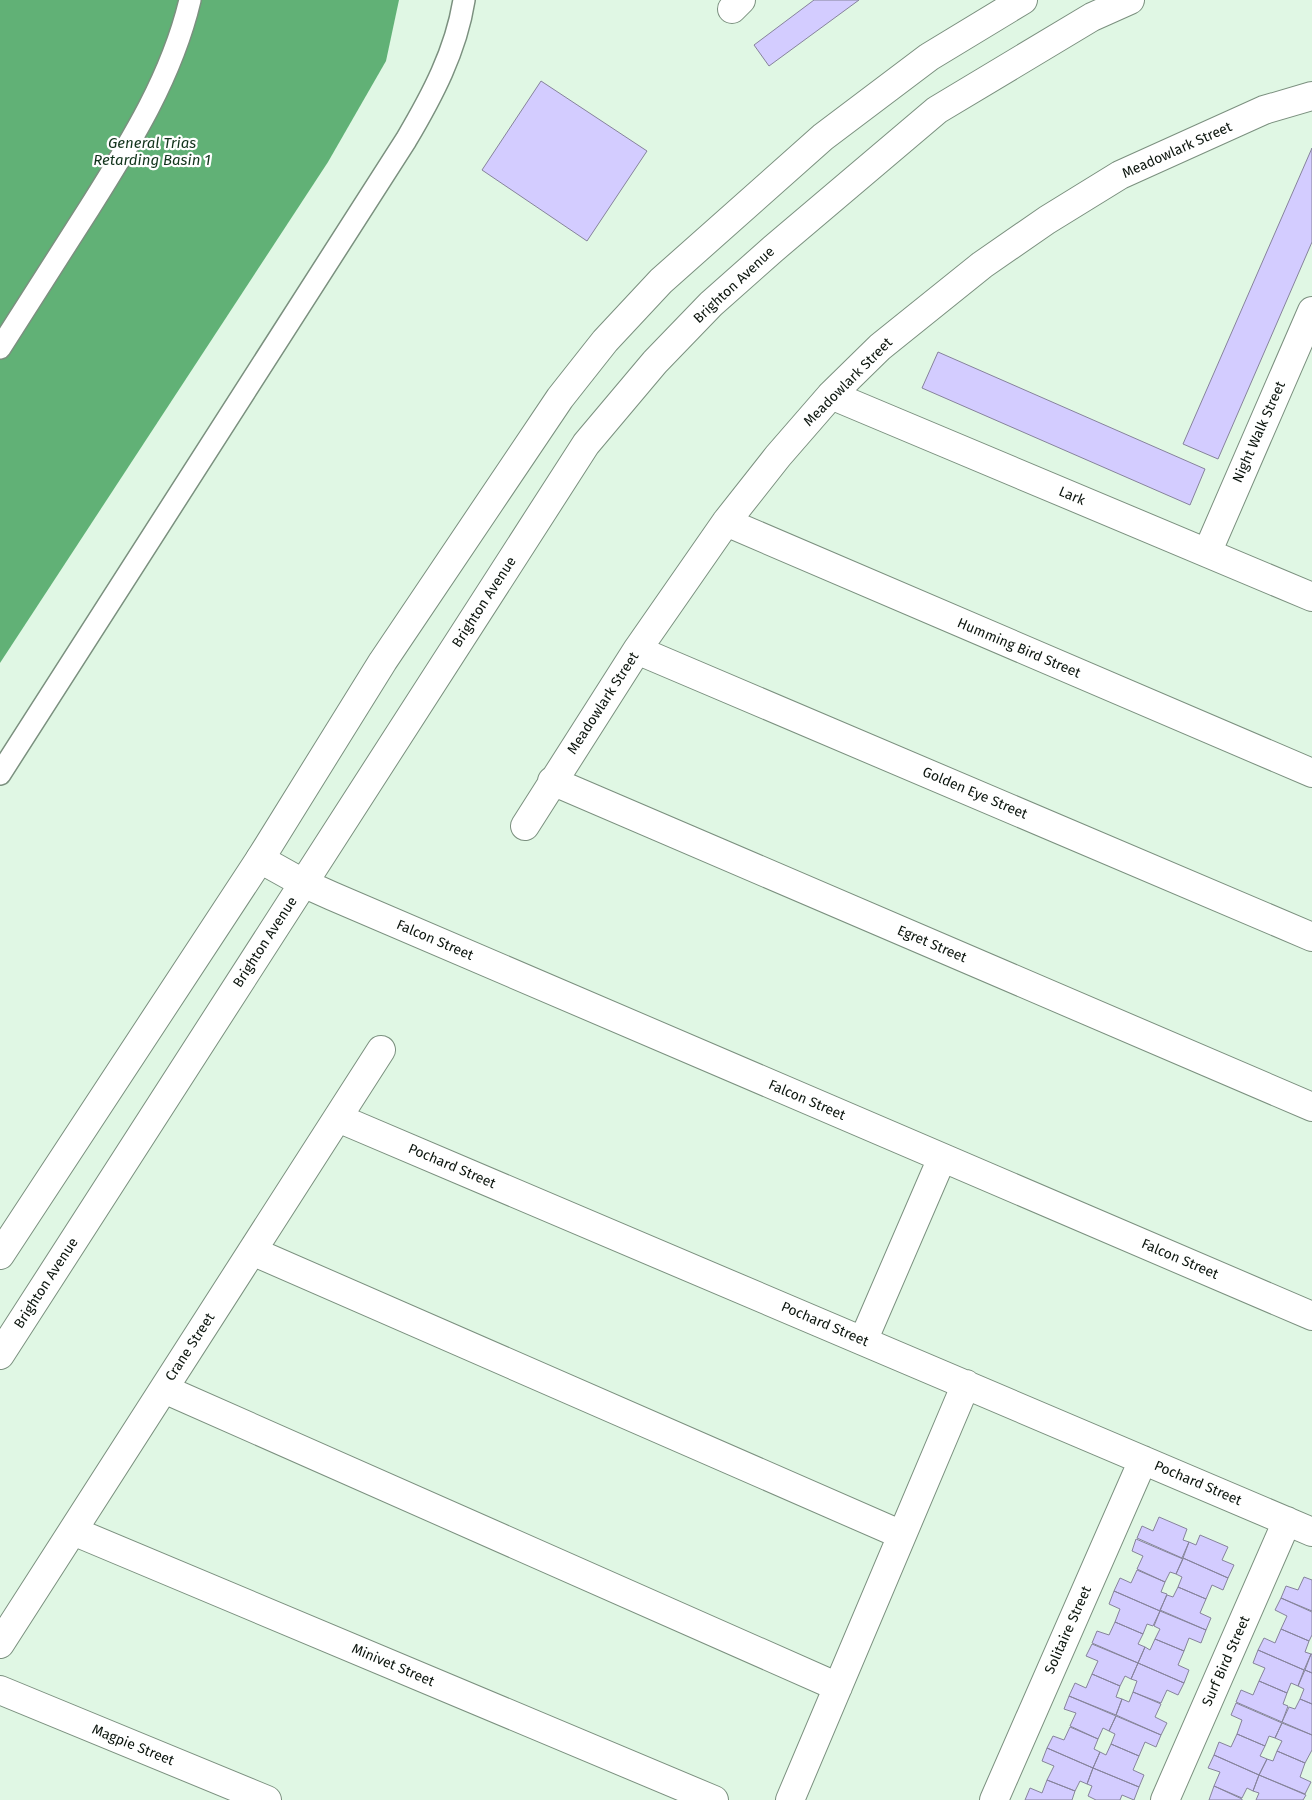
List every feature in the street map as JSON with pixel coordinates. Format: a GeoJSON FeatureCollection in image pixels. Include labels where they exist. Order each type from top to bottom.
{"type":"FeatureCollection","features":[{"type":"Feature","properties":{"kind":"street"},"geometry":{"type":"LineString","coordinates":[[0,1255],[260,859],[383,661],[560,398],[605,341],[661,281],[823,137],[929,57],[1023,0]]}},
{"type":"Feature","properties":{"kind":"street","name":"Brighton Avenue"},"geometry":{"type":"LineString","coordinates":[[0,1355],[586,444],[655,362],[711,304],[937,110],[1092,17],[1130,0]]}},
{"type":"Feature","properties":{"kind":"street","name":"Meadowlark Street"},"geometry":{"type":"LineString","coordinates":[[524,826],[637,650],[726,522],[778,456],[831,394],[887,341],[982,265],[1047,220],[1120,175],[1264,110],[1312,96]]}},
{"type":"Feature","properties":{"kind":"street","name":"Night Walk Street"},"geometry":{"type":"LineString","coordinates":[[1206,553],[1312,311]]}},
{"type":"Feature","properties":{"kind":"street","name":"Lark"},"geometry":{"type":"LineString","coordinates":[[831,394],[1312,597]]}},
{"type":"Feature","properties":{"kind":"street","name":"Humming Bird Street"},"geometry":{"type":"LineString","coordinates":[[726,522],[1312,773]]}},
{"type":"Feature","properties":{"kind":"street","name":"Golden Eye Street"},"geometry":{"type":"LineString","coordinates":[[637,650],[1312,937]]}},
{"type":"Feature","properties":{"kind":"street","name":"Egret Street"},"geometry":{"type":"LineString","coordinates":[[552,781],[1312,1107]]}},
{"type":"Feature","properties":{"kind":"street","name":"Falcon Street"},"geometry":{"type":"LineString","coordinates":[[260,859],[303,883],[1312,1316]]}},
{"type":"Feature","properties":{"kind":"street","name":"Crane Street"},"geometry":{"type":"LineString","coordinates":[[0,1644],[381,1050]]}},
{"type":"Feature","properties":{"kind":"street","name":"Pochard Street"},"geometry":{"type":"LineString","coordinates":[[338,1118],[1312,1532]]}},
{"type":"Feature","properties":{"kind":"street"},"geometry":{"type":"LineString","coordinates":[[863,1341],[942,1158]]}},
{"type":"Feature","properties":{"kind":"street"},"geometry":{"type":"LineString","coordinates":[[252,1250],[902,1535]]}},
{"type":"Feature","properties":{"kind":"street"},"geometry":{"type":"LineString","coordinates":[[790,1800],[966,1384]]}},
{"type":"Feature","properties":{"kind":"street"},"geometry":{"type":"LineString","coordinates":[[164,1390],[838,1687]]}},
{"type":"Feature","properties":{"kind":"street","name":"Solitaire Street"},"geometry":{"type":"LineString","coordinates":[[994,1800],[1143,1460]]}},
{"type":"Feature","properties":{"kind":"street","name":"Surf Bird Street"},"geometry":{"type":"LineString","coordinates":[[1165,1800],[1287,1521]]}},
{"type":"Feature","properties":{"kind":"street","name":"Minivet Street"},"geometry":{"type":"LineString","coordinates":[[73,1531],[714,1800]]}},
{"type":"Feature","properties":{"kind":"street","name":"Magpie Street"},"geometry":{"type":"LineString","coordinates":[[0,1690],[267,1800]]}},
{"type":"Feature","properties":{"kind":"lane"},"geometry":{"type":"LineString","coordinates":[[0,348],[137,130],[153,100],[178,42],[190,0]]}},
{"type":"Feature","properties":{"kind":"lane"},"geometry":{"type":"LineString","coordinates":[[0,774],[427,105],[443,71],[455,38],[464,0]]}},
{"type":"Feature","properties":{"kind":"water","name":"General Trias Retarding Basin 1"},"geometry":{"type":"Polygon","coordinates":[[[0,0],[399,0],[386,61],[328,162],[0,663],[0,0]]]}},
{"type":"Feature","properties":{"kind":"building"},"geometry":{"type":"Polygon","coordinates":[[[814,0],[859,0],[769,66],[754,45],[814,0]]]}},
{"type":"Feature","properties":{"kind":"building"},"geometry":{"type":"Polygon","coordinates":[[[541,81],[647,151],[587,241],[482,170],[541,81]]]}},
{"type":"Feature","properties":{"kind":"building"},"geometry":{"type":"Polygon","coordinates":[[[1312,148],[1312,242],[1218,459],[1183,444],[1312,148]]]}},
{"type":"Feature","properties":{"kind":"building"},"geometry":{"type":"Polygon","coordinates":[[[938,352],[1205,469],[1190,505],[922,388],[938,352]]]}},
{"type":"Feature","properties":{"kind":"building"},"geometry":{"type":"Polygon","coordinates":[[[1159,1517],[1187,1529],[1183,1540],[1189,1542],[1182,1558],[1137,1538],[1142,1526],[1153,1531],[1159,1517]]]}},
{"type":"Feature","properties":{"kind":"building"},"geometry":{"type":"Polygon","coordinates":[[[1200,1535],[1228,1547],[1222,1560],[1234,1565],[1228,1578],[1183,1558],[1189,1542],[1196,1545],[1200,1535]]]}},
{"type":"Feature","properties":{"kind":"building"},"geometry":{"type":"Polygon","coordinates":[[[1136,1539],[1183,1559],[1176,1574],[1170,1572],[1165,1582],[1137,1569],[1143,1556],[1132,1551],[1136,1539]]]}},
{"type":"Feature","properties":{"kind":"building"},"geometry":{"type":"Polygon","coordinates":[[[1183,1558],[1228,1578],[1223,1590],[1212,1585],[1206,1599],[1178,1587],[1182,1577],[1176,1574],[1183,1558]]]}},
{"type":"Feature","properties":{"kind":"building"},"geometry":{"type":"Polygon","coordinates":[[[1137,1570],[1165,1582],[1161,1592],[1167,1594],[1160,1611],[1114,1591],[1120,1578],[1131,1583],[1137,1570]]]}},
{"type":"Feature","properties":{"kind":"building"},"geometry":{"type":"Polygon","coordinates":[[[1304,1577],[1312,1580],[1312,1611],[1281,1598],[1286,1586],[1298,1590],[1304,1577]]]}},
{"type":"Feature","properties":{"kind":"building"},"geometry":{"type":"Polygon","coordinates":[[[1178,1587],[1206,1599],[1200,1613],[1211,1618],[1206,1630],[1160,1610],[1167,1595],[1173,1597],[1178,1587]]]}},
{"type":"Feature","properties":{"kind":"building"},"geometry":{"type":"Polygon","coordinates":[[[1114,1591],[1160,1611],[1153,1626],[1147,1624],[1143,1634],[1115,1622],[1120,1609],[1109,1604],[1114,1591]]]}},
{"type":"Feature","properties":{"kind":"building"},"geometry":{"type":"Polygon","coordinates":[[[1281,1598],[1312,1612],[1312,1635],[1309,1641],[1281,1629],[1287,1616],[1275,1610],[1281,1598]]]}},
{"type":"Feature","properties":{"kind":"building"},"geometry":{"type":"Polygon","coordinates":[[[1160,1611],[1206,1630],[1201,1643],[1189,1638],[1184,1651],[1155,1639],[1160,1629],[1154,1626],[1160,1611]]]}},
{"type":"Feature","properties":{"kind":"building"},"geometry":{"type":"Polygon","coordinates":[[[1115,1622],[1143,1634],[1138,1644],[1145,1647],[1138,1663],[1092,1643],[1097,1631],[1109,1635],[1115,1622]]]}},
{"type":"Feature","properties":{"kind":"building"},"geometry":{"type":"Polygon","coordinates":[[[1281,1629],[1309,1641],[1305,1652],[1311,1654],[1304,1670],[1258,1650],[1264,1638],[1275,1643],[1281,1629]]]}},
{"type":"Feature","properties":{"kind":"building"},"geometry":{"type":"Polygon","coordinates":[[[1155,1639],[1184,1651],[1178,1665],[1189,1670],[1184,1683],[1138,1663],[1145,1647],[1150,1650],[1155,1639]]]}},
{"type":"Feature","properties":{"kind":"building"},"geometry":{"type":"Polygon","coordinates":[[[1092,1644],[1138,1663],[1131,1679],[1125,1676],[1120,1686],[1092,1674],[1098,1661],[1086,1656],[1092,1644]]]}},
{"type":"Feature","properties":{"kind":"building"},"geometry":{"type":"Polygon","coordinates":[[[1258,1650],[1304,1670],[1298,1686],[1291,1683],[1287,1693],[1259,1681],[1265,1668],[1253,1663],[1258,1650]]]}},
{"type":"Feature","properties":{"kind":"building"},"geometry":{"type":"Polygon","coordinates":[[[1312,1654],[1312,1673],[1305,1670],[1312,1654]]]}},
{"type":"Feature","properties":{"kind":"building"},"geometry":{"type":"Polygon","coordinates":[[[1138,1663],[1184,1683],[1178,1695],[1167,1690],[1161,1703],[1133,1692],[1137,1681],[1131,1679],[1138,1663]]]}},
{"type":"Feature","properties":{"kind":"building"},"geometry":{"type":"Polygon","coordinates":[[[1305,1670],[1312,1673],[1312,1704],[1300,1699],[1304,1689],[1298,1686],[1305,1670]]]}},
{"type":"Feature","properties":{"kind":"building"},"geometry":{"type":"Polygon","coordinates":[[[1092,1674],[1120,1686],[1116,1697],[1122,1699],[1116,1715],[1069,1696],[1075,1683],[1086,1688],[1092,1674]]]}},
{"type":"Feature","properties":{"kind":"building"},"geometry":{"type":"Polygon","coordinates":[[[1259,1681],[1287,1693],[1283,1704],[1288,1706],[1282,1722],[1236,1702],[1241,1690],[1253,1695],[1259,1681]]]}},
{"type":"Feature","properties":{"kind":"building"},"geometry":{"type":"Polygon","coordinates":[[[1133,1692],[1161,1704],[1155,1717],[1167,1723],[1161,1735],[1116,1715],[1122,1699],[1129,1702],[1133,1692]]]}},
{"type":"Feature","properties":{"kind":"building"},"geometry":{"type":"Polygon","coordinates":[[[1069,1696],[1116,1716],[1109,1731],[1103,1728],[1098,1739],[1070,1726],[1076,1713],[1064,1709],[1069,1696]]]}},
{"type":"Feature","properties":{"kind":"building"},"geometry":{"type":"Polygon","coordinates":[[[1300,1699],[1312,1704],[1312,1735],[1282,1722],[1289,1707],[1295,1709],[1300,1699]]]}},
{"type":"Feature","properties":{"kind":"building"},"geometry":{"type":"Polygon","coordinates":[[[1236,1703],[1282,1723],[1275,1738],[1269,1736],[1265,1746],[1237,1734],[1242,1720],[1231,1715],[1236,1703]]]}},
{"type":"Feature","properties":{"kind":"building"},"geometry":{"type":"Polygon","coordinates":[[[1116,1716],[1161,1735],[1156,1747],[1145,1742],[1139,1756],[1111,1744],[1115,1734],[1109,1731],[1116,1716]]]}},
{"type":"Feature","properties":{"kind":"building"},"geometry":{"type":"Polygon","coordinates":[[[1282,1723],[1312,1735],[1312,1750],[1305,1763],[1277,1751],[1282,1741],[1275,1738],[1282,1723]]]}},
{"type":"Feature","properties":{"kind":"building"},"geometry":{"type":"Polygon","coordinates":[[[1070,1727],[1098,1739],[1094,1749],[1100,1752],[1093,1768],[1047,1748],[1053,1736],[1064,1740],[1070,1727]]]}},
{"type":"Feature","properties":{"kind":"building"},"geometry":{"type":"Polygon","coordinates":[[[1237,1734],[1265,1746],[1260,1756],[1267,1759],[1259,1775],[1214,1755],[1219,1742],[1231,1747],[1237,1734]]]}},
{"type":"Feature","properties":{"kind":"building"},"geometry":{"type":"Polygon","coordinates":[[[1111,1744],[1139,1756],[1133,1770],[1144,1775],[1139,1787],[1093,1768],[1100,1752],[1106,1755],[1111,1744]]]}},
{"type":"Feature","properties":{"kind":"building"},"geometry":{"type":"Polygon","coordinates":[[[1047,1748],[1093,1768],[1087,1784],[1080,1781],[1075,1791],[1047,1780],[1054,1766],[1042,1761],[1047,1748]]]}},
{"type":"Feature","properties":{"kind":"building"},"geometry":{"type":"Polygon","coordinates":[[[1277,1751],[1305,1763],[1300,1777],[1311,1782],[1305,1794],[1259,1775],[1267,1759],[1273,1761],[1277,1751]]]}},
{"type":"Feature","properties":{"kind":"building"},"geometry":{"type":"Polygon","coordinates":[[[1214,1755],[1259,1775],[1253,1791],[1247,1788],[1242,1798],[1214,1786],[1220,1772],[1208,1768],[1214,1755]]]}},
{"type":"Feature","properties":{"kind":"building"},"geometry":{"type":"Polygon","coordinates":[[[1093,1768],[1139,1787],[1134,1800],[1122,1795],[1120,1800],[1096,1800],[1088,1796],[1092,1786],[1087,1784],[1093,1768]]]}},
{"type":"Feature","properties":{"kind":"building"},"geometry":{"type":"Polygon","coordinates":[[[1259,1775],[1306,1795],[1303,1800],[1256,1800],[1259,1793],[1253,1791],[1259,1775]]]}},
{"type":"Feature","properties":{"kind":"building"},"geometry":{"type":"Polygon","coordinates":[[[1047,1780],[1075,1791],[1072,1800],[1025,1800],[1030,1788],[1042,1793],[1047,1780]]]}},
{"type":"Feature","properties":{"kind":"building"},"geometry":{"type":"Polygon","coordinates":[[[1214,1786],[1242,1799],[1242,1800],[1209,1800],[1214,1786]]]}}]}
